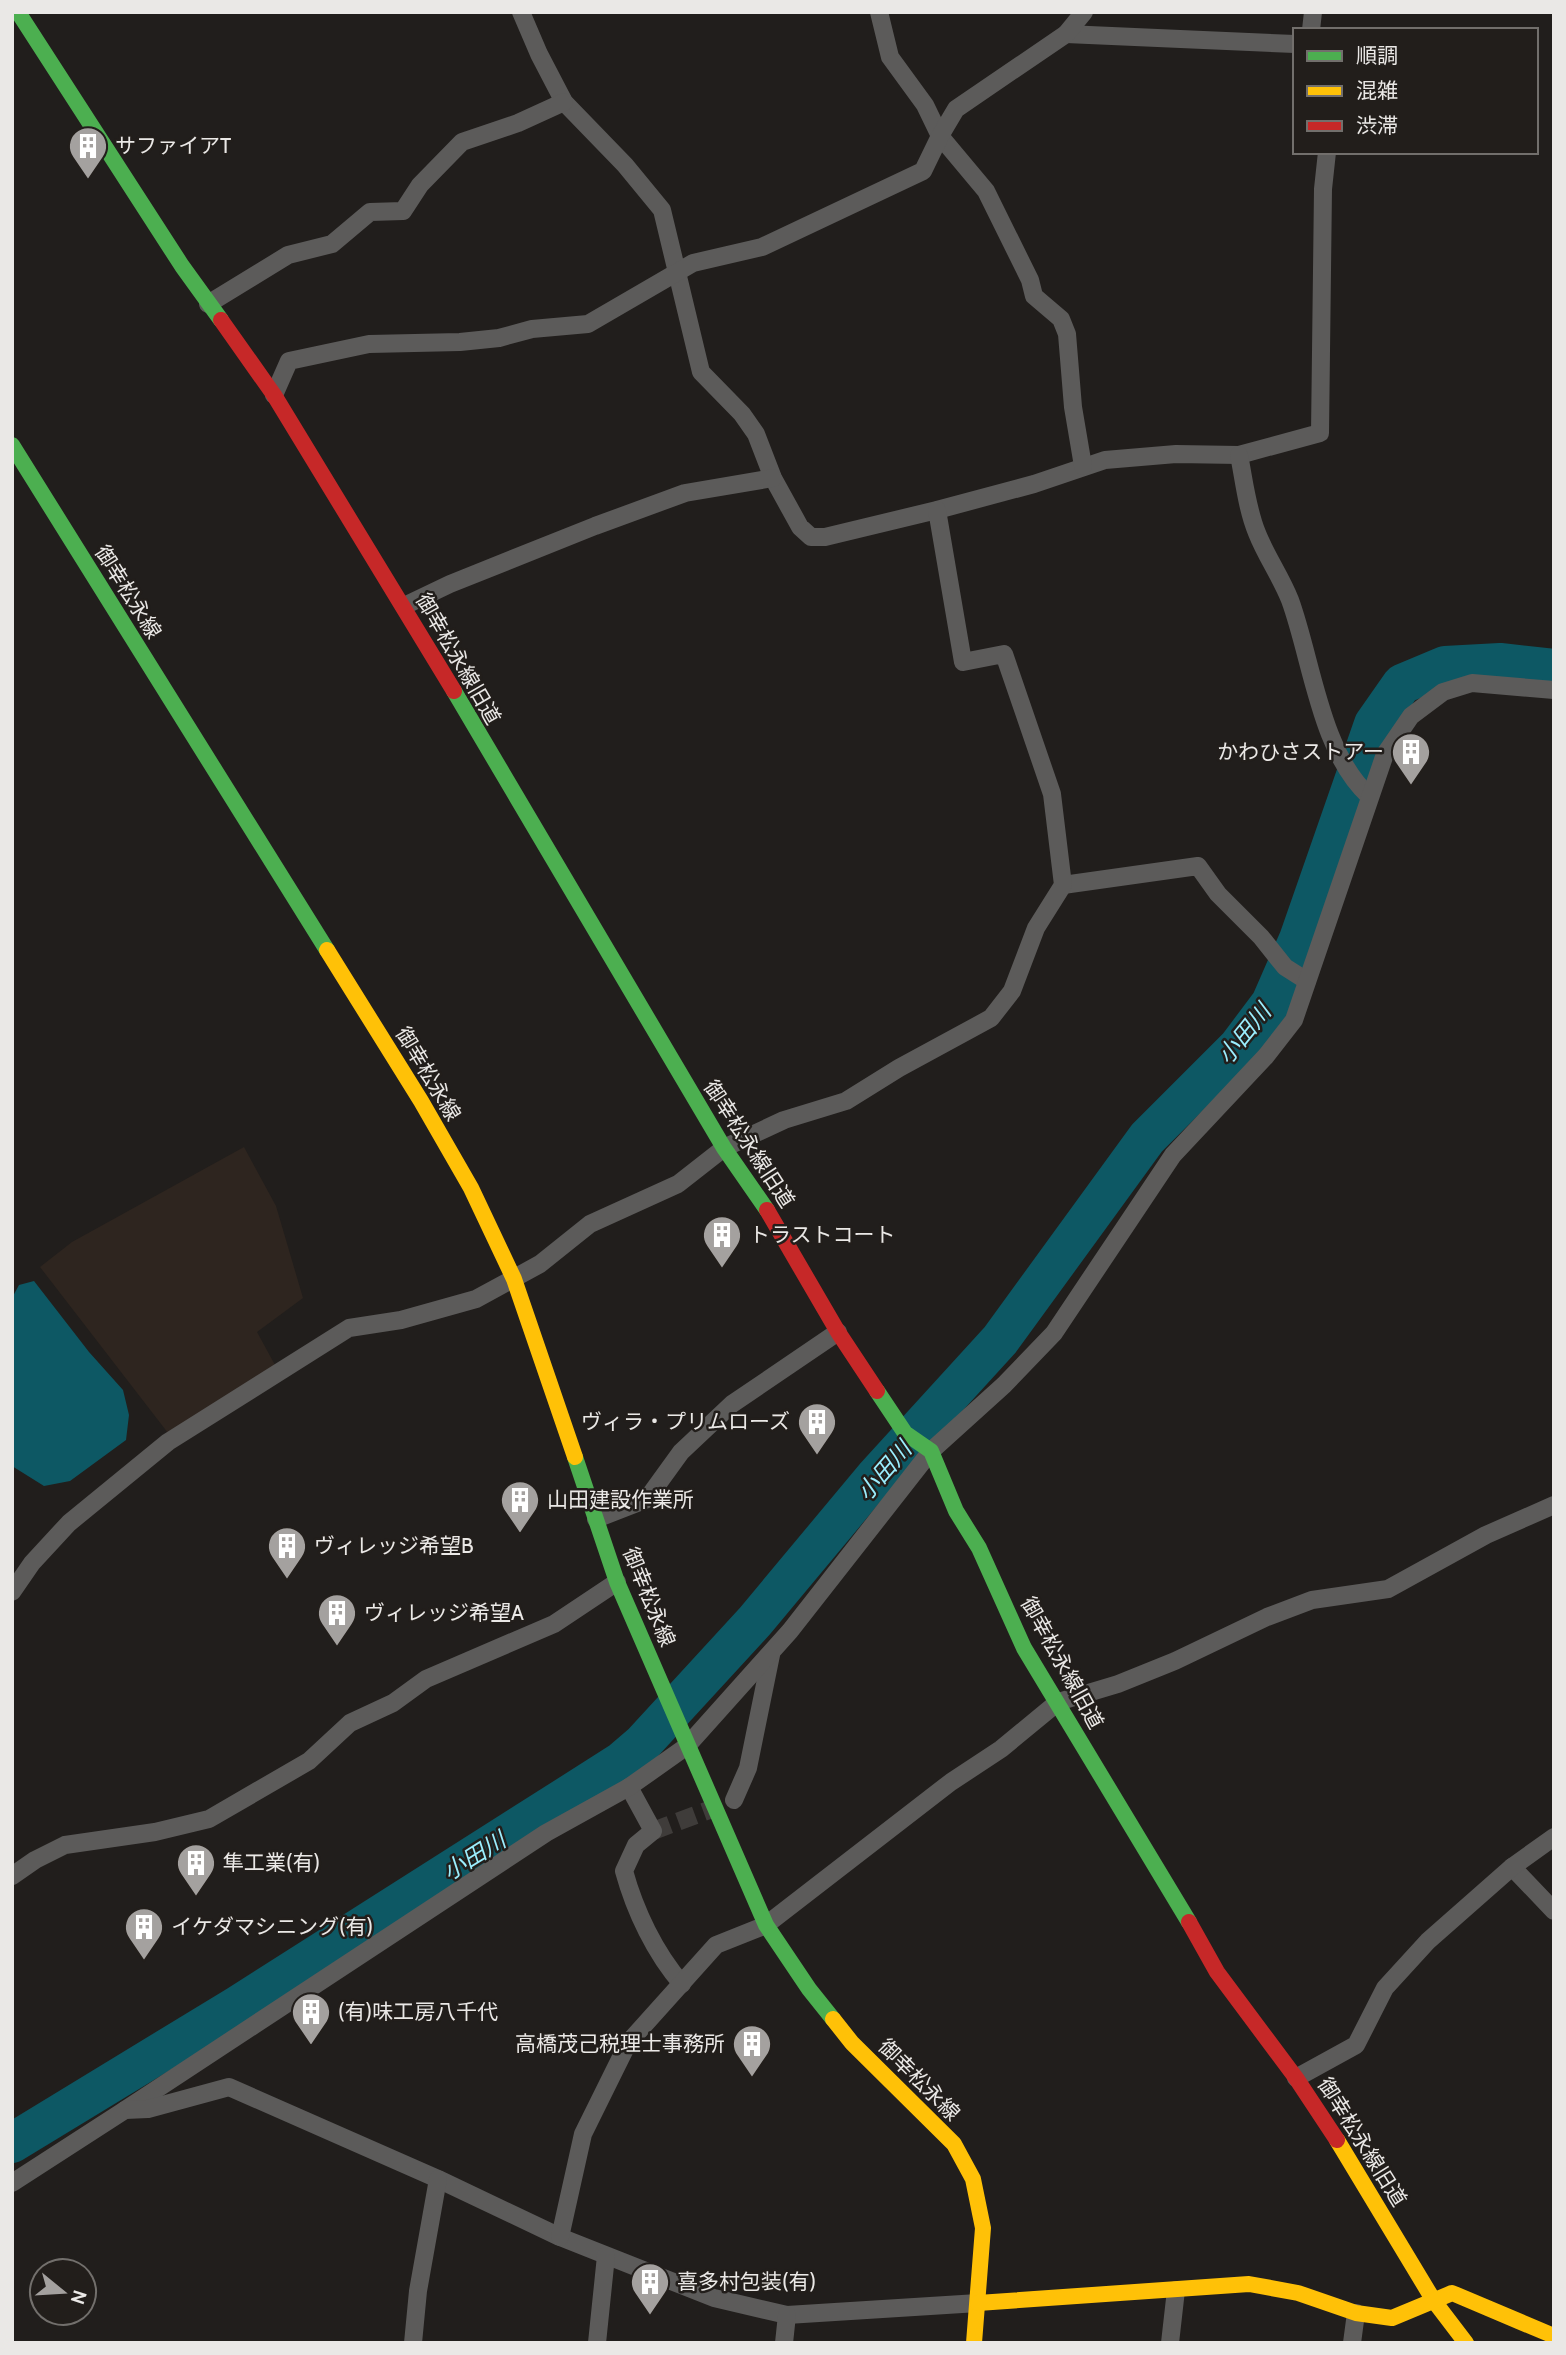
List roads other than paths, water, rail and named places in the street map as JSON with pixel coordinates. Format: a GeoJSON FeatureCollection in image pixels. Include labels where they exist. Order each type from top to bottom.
{"type":"FeatureCollection","features":[{"type":"Feature","properties":{"kind":"street"},"geometry":{"type":"LineString","coordinates":[[521,12],[564,102],[625,165],[662,210],[701,372],[742,414],[755,434],[800,527],[811,537],[825,537],[937,510],[1034,484],[1105,460],[1176,454],[1239,455],[1320,433],[1323,216],[1327,154]]}},
{"type":"Feature","properties":{"kind":"street"},"geometry":{"type":"LineString","coordinates":[[878,12],[890,57],[925,105],[940,136],[986,191],[1030,280],[1034,296],[1061,319],[1067,334],[1073,407],[1083,466]]}},
{"type":"Feature","properties":{"kind":"street"},"geometry":{"type":"LineString","coordinates":[[274,395],[289,361],[369,344],[460,342],[499,338],[533,329],[588,324],[692,263],[762,247],[923,171],[956,109],[1066,34],[1084,12]]}},
{"type":"Feature","properties":{"kind":"street","name":"御幸松永線旧道"},"geometry":{"type":"LineString","coordinates":[[20,16],[208,304],[274,395],[404,606],[724,1148],[780,1230],[838,1332],[905,1433],[928,1450],[956,1511],[979,1548],[1024,1648],[1217,1972],[1296,2078],[1352,2163],[1434,2301]]}},
{"type":"Feature","properties":{"kind":"street"},"geometry":{"type":"LineString","coordinates":[[1066,34],[1293,44]]}},
{"type":"Feature","properties":{"kind":"street"},"geometry":{"type":"LineString","coordinates":[[208,304],[288,255],[332,244],[370,212],[403,211],[421,185],[462,142],[519,123],[564,102]]}},
{"type":"Feature","properties":{"kind":"street","name":"御幸松永線"},"geometry":{"type":"LineString","coordinates":[[12,445],[421,1101],[471,1188],[514,1279],[617,1582],[765,1925],[809,1989],[852,2043],[954,2144],[974,2179],[983,2228],[974,2343]]}},
{"type":"Feature","properties":{"kind":"street"},"geometry":{"type":"LineString","coordinates":[[1239,455],[1256,531],[1289,598],[1308,657],[1322,715],[1349,771],[1366,793]]}},
{"type":"Feature","properties":{"kind":"street"},"geometry":{"type":"LineString","coordinates":[[404,606],[486,569],[685,493],[774,478]]}},
{"type":"Feature","properties":{"kind":"street"},"geometry":{"type":"LineString","coordinates":[[12,1592],[32,1563],[69,1522],[168,1442],[349,1328],[401,1320],[476,1299],[540,1264],[590,1224],[678,1184],[724,1148],[785,1120],[846,1101],[899,1068],[991,1018],[1012,991],[1036,929],[1063,885],[1052,794],[1004,654],[963,662],[937,510]]}},
{"type":"Feature","properties":{"kind":"street"},"geometry":{"type":"LineString","coordinates":[[12,2183],[546,1833],[629,1787],[684,1739],[772,1651],[827,1586],[928,1450],[1004,1385],[1054,1333],[1173,1155],[1266,1056],[1294,1020],[1304,980],[1366,793],[1385,754],[1411,716],[1443,692],[1472,683],[1554,690]]}},
{"type":"Feature","properties":{"kind":"street"},"geometry":{"type":"LineString","coordinates":[[1063,885],[1198,866],[1218,894],[1261,937],[1285,967],[1304,980]]}},
{"type":"Feature","properties":{"kind":"street"},"geometry":{"type":"LineString","coordinates":[[596,1519],[647,1499],[681,1452],[732,1404],[838,1332]]}},
{"type":"Feature","properties":{"kind":"street"},"geometry":{"type":"LineString","coordinates":[[560,2237],[583,2134],[628,2043],[716,1945],[765,1925],[951,1783],[1001,1749],[1058,1702],[1141,1675],[1219,1642],[1267,1617],[1312,1600],[1388,1589],[1486,1535],[1554,1505]]}},
{"type":"Feature","properties":{"kind":"street"},"geometry":{"type":"LineString","coordinates":[[12,1876],[65,1844],[155,1832],[209,1819],[309,1761],[350,1723],[393,1703],[426,1679],[554,1623],[617,1582]]}},
{"type":"Feature","properties":{"kind":"street"},"geometry":{"type":"LineString","coordinates":[[734,1800],[748,1768],[772,1651]]}},
{"type":"Feature","properties":{"kind":"street"},"geometry":{"type":"LineString","coordinates":[[629,1787],[653,1831],[636,1845],[624,1871],[632,1898],[668,1968],[682,1984]]}},
{"type":"Feature","properties":{"kind":"street"},"geometry":{"type":"LineString","coordinates":[[1296,2078],[1356,2045],[1385,1988],[1428,1941],[1512,1867],[1554,1837]]}},
{"type":"Feature","properties":{"kind":"street"},"geometry":{"type":"LineString","coordinates":[[1512,1867],[1554,1911]]}},
{"type":"Feature","properties":{"kind":"street"},"geometry":{"type":"LineString","coordinates":[[125,2109],[148,2109],[229,2087],[606,2256],[713,2298],[787,2315],[1249,2284],[1298,2293],[1356,2313],[1392,2318],[1452,2293],[1554,2336]]}},
{"type":"Feature","properties":{"kind":"street"},"geometry":{"type":"LineString","coordinates":[[413,2343],[418,2291],[438,2179]]}},
{"type":"Feature","properties":{"kind":"street"},"geometry":{"type":"LineString","coordinates":[[597,2343],[606,2256]]}},
{"type":"Feature","properties":{"kind":"street"},"geometry":{"type":"LineString","coordinates":[[1170,2343],[1176,2290]]}},
{"type":"Feature","properties":{"kind":"street"},"geometry":{"type":"LineString","coordinates":[[1434,2301],[1466,2343]]}},
{"type":"Feature","properties":{"kind":"street"},"geometry":{"type":"LineString","coordinates":[[1352,2343],[1356,2313]]}},
{"type":"Feature","properties":{"kind":"street"},"geometry":{"type":"LineString","coordinates":[[784,2343],[787,2315]]}},
{"type":"Feature","properties":{"kind":"water"},"geometry":{"type":"Polygon","coordinates":[[[34,1281],[89,1352],[123,1390],[129,1415],[126,1440],[70,1481],[44,1486],[12,1466],[12,1298],[19,1285],[34,1281]]]}},
{"type":"Feature","properties":{"kind":"waterway","name":"小田川"},"geometry":{"type":"LineString","coordinates":[[12,2143],[237,2006],[621,1762],[642,1744],[755,1621],[875,1477],[1000,1340],[1147,1138],[1238,1047],[1271,1003],[1299,939],[1374,724],[1402,684],[1445,666],[1500,663],[1554,669]]}},
{"type":"Feature","properties":{"kind":"tunnel"},"geometry":{"type":"LineString","coordinates":[[653,1831],[725,1804]]}},
{"type":"Feature","properties":{"kind":"place","name":"サファイアT"},"geometry":{"type":"Point","coordinates":[88,180]}},
{"type":"Feature","properties":{"kind":"place","name":"かわひさストアー"},"geometry":{"type":"Point","coordinates":[1411,786]}},
{"type":"Feature","properties":{"kind":"place","name":"トラストコート"},"geometry":{"type":"Point","coordinates":[722,1269]}},
{"type":"Feature","properties":{"kind":"place","name":"ヴィラ・プリムローズ"},"geometry":{"type":"Point","coordinates":[817,1456]}},
{"type":"Feature","properties":{"kind":"place","name":"山田建設作業所"},"geometry":{"type":"Point","coordinates":[520,1534]}},
{"type":"Feature","properties":{"kind":"place","name":"ヴィレッジ希望B"},"geometry":{"type":"Point","coordinates":[287,1580]}},
{"type":"Feature","properties":{"kind":"place","name":"ヴィレッジ希望A"},"geometry":{"type":"Point","coordinates":[337,1647]}},
{"type":"Feature","properties":{"kind":"place","name":"隼工業(有)"},"geometry":{"type":"Point","coordinates":[196,1897]}},
{"type":"Feature","properties":{"kind":"place","name":"イケダマシニング(有)"},"geometry":{"type":"Point","coordinates":[144,1961]}},
{"type":"Feature","properties":{"kind":"place","name":"(有)味工房八千代"},"geometry":{"type":"Point","coordinates":[311,2046]}},
{"type":"Feature","properties":{"kind":"place","name":"高橋茂己税理士事務所"},"geometry":{"type":"Point","coordinates":[752,2078]}},
{"type":"Feature","properties":{"kind":"place","name":"喜多村包装(有)"},"geometry":{"type":"Point","coordinates":[650,2316]}}]}
